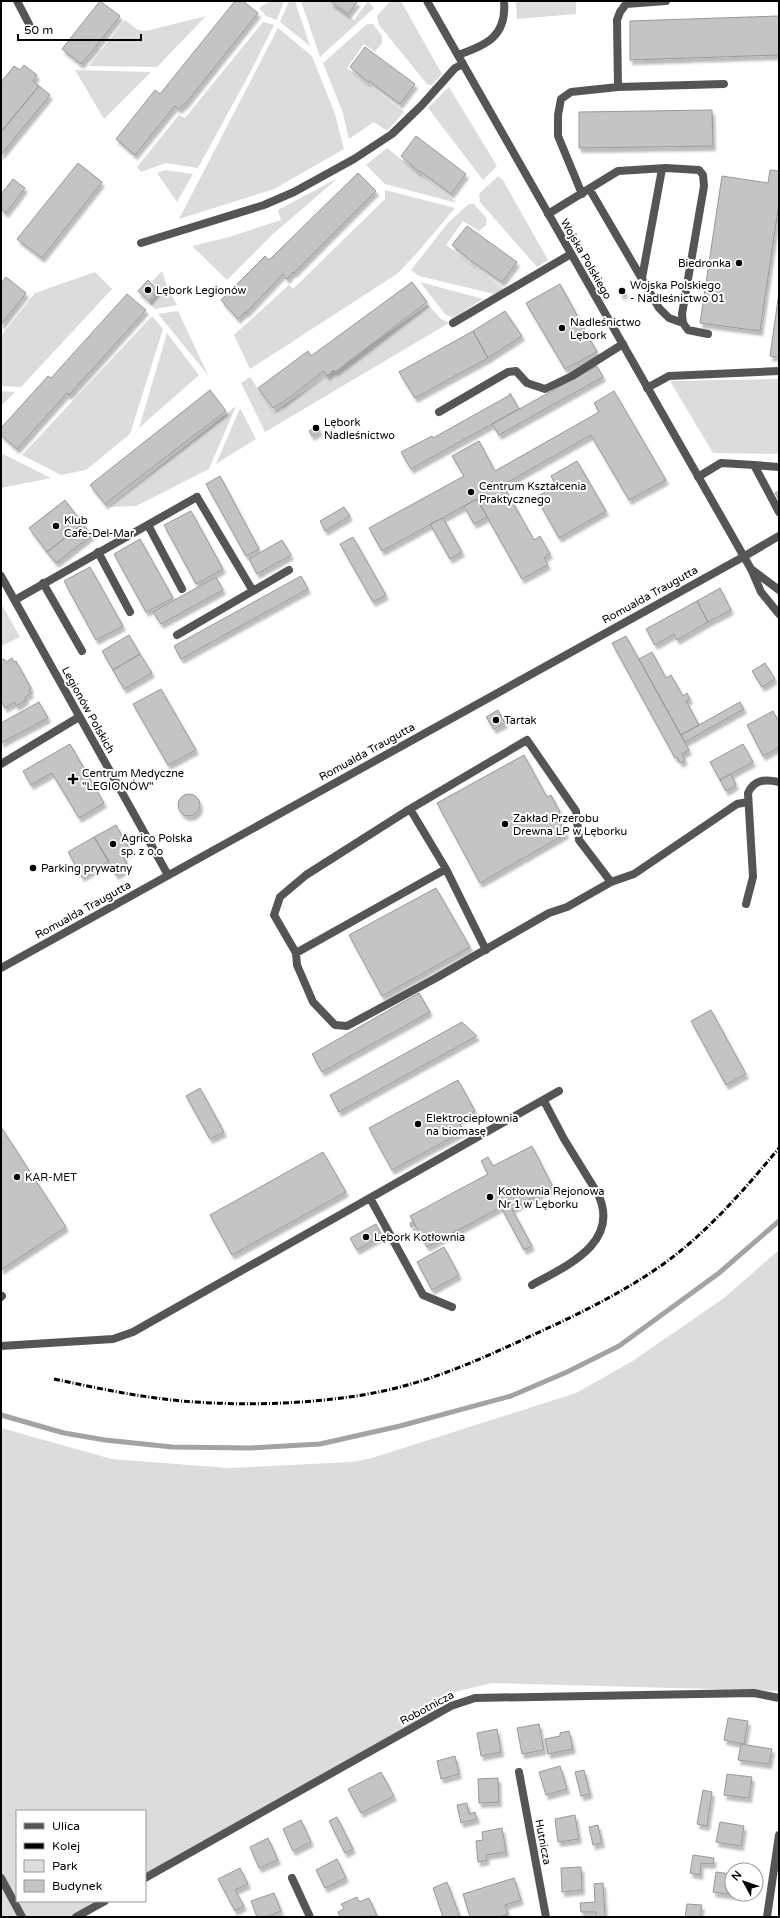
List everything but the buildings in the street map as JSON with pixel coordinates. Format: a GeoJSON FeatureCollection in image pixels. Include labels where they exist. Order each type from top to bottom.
{"type":"FeatureCollection","features":[{"type":"Feature","properties":{"kind":"street"},"geometry":{"type":"LineString","coordinates":[[17,1],[30,24],[30,30]]}},
{"type":"Feature","properties":{"kind":"street","name":"Wojska Polskiego"},"geometry":{"type":"LineString","coordinates":[[427,1],[751,569],[761,592],[779,614]]}},
{"type":"Feature","properties":{"kind":"street"},"geometry":{"type":"LineString","coordinates":[[458,55],[481,47],[499,30],[504,16],[504,1]]}},
{"type":"Feature","properties":{"kind":"street"},"geometry":{"type":"LineString","coordinates":[[618,87],[617,20],[620,12],[626,4],[666,1]]}},
{"type":"Feature","properties":{"kind":"street"},"geometry":{"type":"LineString","coordinates":[[140,243],[264,205],[294,192],[354,159],[392,134],[421,106],[456,68],[463,64]]}},
{"type":"Feature","properties":{"kind":"street"},"geometry":{"type":"LineString","coordinates":[[582,194],[558,136],[558,115],[561,99],[571,92],[618,87],[724,84]]}},
{"type":"Feature","properties":{"kind":"street"},"geometry":{"type":"LineString","coordinates":[[548,214],[590,190],[618,171],[662,169],[699,170],[703,175],[704,186],[682,314],[683,323],[688,330],[708,334]]}},
{"type":"Feature","properties":{"kind":"street"},"geometry":{"type":"LineString","coordinates":[[642,278],[662,169]]}},
{"type":"Feature","properties":{"kind":"street"},"geometry":{"type":"LineString","coordinates":[[590,190],[659,308],[669,318],[683,323]]}},
{"type":"Feature","properties":{"kind":"street"},"geometry":{"type":"LineString","coordinates":[[453,323],[571,254]]}},
{"type":"Feature","properties":{"kind":"street"},"geometry":{"type":"LineString","coordinates":[[439,412],[508,372],[516,371],[527,383],[545,389],[572,376],[623,344]]}},
{"type":"Feature","properties":{"kind":"street"},"geometry":{"type":"LineString","coordinates":[[647,388],[669,376],[779,371]]}},
{"type":"Feature","properties":{"kind":"street"},"geometry":{"type":"LineString","coordinates":[[698,477],[721,463],[779,467]]}},
{"type":"Feature","properties":{"kind":"street"},"geometry":{"type":"LineString","coordinates":[[754,465],[779,512]]}},
{"type":"Feature","properties":{"kind":"street"},"geometry":{"type":"LineString","coordinates":[[14,600],[197,497],[253,591]]}},
{"type":"Feature","properties":{"kind":"street"},"geometry":{"type":"LineString","coordinates":[[148,525],[182,589]]}},
{"type":"Feature","properties":{"kind":"street","name":"Romualda Traugutta"},"geometry":{"type":"LineString","coordinates":[[1,968],[779,536]]}},
{"type":"Feature","properties":{"kind":"street"},"geometry":{"type":"LineString","coordinates":[[98,552],[130,612]]}},
{"type":"Feature","properties":{"kind":"street","name":"Wojska Polskiego"},"geometry":{"type":"LineString","coordinates":[[751,569],[779,590]]}},
{"type":"Feature","properties":{"kind":"street"},"geometry":{"type":"LineString","coordinates":[[177,635],[289,570]]}},
{"type":"Feature","properties":{"kind":"street","name":"Legionów Polskich"},"geometry":{"type":"LineString","coordinates":[[1,576],[168,875]]}},
{"type":"Feature","properties":{"kind":"street"},"geometry":{"type":"LineString","coordinates":[[43,583],[82,651]]}},
{"type":"Feature","properties":{"kind":"street"},"geometry":{"type":"LineString","coordinates":[[1,764],[79,717]]}},
{"type":"Feature","properties":{"kind":"street"},"geometry":{"type":"LineString","coordinates":[[611,882],[579,840],[576,811],[527,740],[410,809],[306,875],[280,897],[274,915],[296,953],[297,965],[314,1002],[335,1025],[347,1026],[486,950],[549,913],[567,907],[611,882],[634,874],[737,804],[748,802]]}},
{"type":"Feature","properties":{"kind":"street"},"geometry":{"type":"LineString","coordinates":[[746,904],[753,877],[748,802],[750,788],[757,782],[768,780],[779,782]]}},
{"type":"Feature","properties":{"kind":"street"},"geometry":{"type":"LineString","coordinates":[[410,809],[446,869],[486,950]]}},
{"type":"Feature","properties":{"kind":"street"},"geometry":{"type":"LineString","coordinates":[[296,953],[446,869]]}},
{"type":"Feature","properties":{"kind":"street"},"geometry":{"type":"LineString","coordinates":[[1,1346],[113,1339],[133,1332],[544,1101],[559,1091]]}},
{"type":"Feature","properties":{"kind":"street"},"geometry":{"type":"LineString","coordinates":[[532,1285],[570,1263],[585,1252],[598,1238],[605,1216],[598,1194],[564,1139],[544,1101]]}},
{"type":"Feature","properties":{"kind":"street"},"geometry":{"type":"LineString","coordinates":[[370,1198],[423,1295],[452,1307]]}},
{"type":"Feature","properties":{"kind":"street","name":"Robotnicza"},"geometry":{"type":"LineString","coordinates":[[146,1877],[451,1706],[475,1698],[754,1692],[779,1698]]}},
{"type":"Feature","properties":{"kind":"street","name":"Hutnicza"},"geometry":{"type":"LineString","coordinates":[[519,1772],[546,1917]]}},
{"type":"Feature","properties":{"kind":"street"},"geometry":{"type":"LineString","coordinates":[[767,1917],[779,1835]]}},
{"type":"Feature","properties":{"kind":"street"},"geometry":{"type":"LineString","coordinates":[[1,1878],[22,1917]]}},
{"type":"Feature","properties":{"kind":"street"},"geometry":{"type":"LineString","coordinates":[[292,1878],[310,1917]]}},
{"type":"Feature","properties":{"kind":"street"},"geometry":{"type":"LineString","coordinates":[[76,1917],[102,1902]]}},
{"type":"Feature","properties":{"kind":"green space"},"geometry":{"type":"Polygon","coordinates":[[[270,1],[284,1],[277,20],[266,16],[259,8],[270,1]]]}},
{"type":"Feature","properties":{"kind":"green space"},"geometry":{"type":"Polygon","coordinates":[[[289,1],[295,1],[310,46],[280,22],[289,1]]]}},
{"type":"Feature","properties":{"kind":"green space"},"geometry":{"type":"Polygon","coordinates":[[[301,1],[329,1],[354,20],[368,1],[374,8],[320,57],[301,1]]]}},
{"type":"Feature","properties":{"kind":"green space"},"geometry":{"type":"Polygon","coordinates":[[[390,1],[401,1],[442,74],[432,85],[427,84],[379,25],[377,16],[390,1]]]}},
{"type":"Feature","properties":{"kind":"green space"},"geometry":{"type":"Polygon","coordinates":[[[516,1],[576,1],[576,14],[517,19],[516,1]]]}},
{"type":"Feature","properties":{"kind":"green space"},"geometry":{"type":"Polygon","coordinates":[[[206,16],[157,67],[89,66],[125,20],[138,30],[146,31],[206,16]]]}},
{"type":"Feature","properties":{"kind":"green space"},"geometry":{"type":"Polygon","coordinates":[[[263,22],[274,25],[198,168],[166,163],[141,172],[137,167],[179,115],[185,118],[263,22]]]}},
{"type":"Feature","properties":{"kind":"green space"},"geometry":{"type":"Polygon","coordinates":[[[367,24],[373,24],[382,36],[382,43],[375,52],[364,44],[347,68],[404,112],[387,131],[374,122],[349,139],[343,113],[323,63],[367,24]]]}},
{"type":"Feature","properties":{"kind":"green space"},"geometry":{"type":"Polygon","coordinates":[[[278,28],[312,56],[335,114],[344,149],[274,189],[179,219],[278,28]]]}},
{"type":"Feature","properties":{"kind":"green space"},"geometry":{"type":"Polygon","coordinates":[[[75,70],[151,72],[104,119],[75,70]]]}},
{"type":"Feature","properties":{"kind":"green space"},"geometry":{"type":"Polygon","coordinates":[[[449,87],[497,166],[483,180],[428,108],[449,87]]]}},
{"type":"Feature","properties":{"kind":"green space"},"geometry":{"type":"Polygon","coordinates":[[[387,148],[457,203],[385,184],[366,165],[387,148]]]}},
{"type":"Feature","properties":{"kind":"green space"},"geometry":{"type":"Polygon","coordinates":[[[165,170],[193,174],[177,202],[157,173],[165,170]]]}},
{"type":"Feature","properties":{"kind":"green space"},"geometry":{"type":"Polygon","coordinates":[[[498,176],[503,180],[548,260],[537,267],[480,202],[479,194],[498,176]]]}},
{"type":"Feature","properties":{"kind":"green space"},"geometry":{"type":"Polygon","coordinates":[[[338,178],[273,234],[227,280],[192,246],[229,237],[281,220],[278,210],[338,178]]]}},
{"type":"Feature","properties":{"kind":"green space"},"geometry":{"type":"Polygon","coordinates":[[[385,190],[455,208],[397,274],[250,369],[234,335],[289,285],[293,289],[385,199],[385,190]]]}},
{"type":"Feature","properties":{"kind":"green space"},"geometry":{"type":"Polygon","coordinates":[[[469,204],[474,204],[487,219],[486,225],[479,231],[463,221],[446,245],[504,289],[494,294],[419,276],[411,270],[448,223],[469,204]]]}},
{"type":"Feature","properties":{"kind":"green space"},"geometry":{"type":"Polygon","coordinates":[[[162,271],[168,289],[177,305],[155,309],[149,303],[161,290],[152,282],[162,271]]]}},
{"type":"Feature","properties":{"kind":"green space"},"geometry":{"type":"Polygon","coordinates":[[[95,272],[112,289],[21,387],[1,386],[1,336],[35,293],[95,272]]]}},
{"type":"Feature","properties":{"kind":"green space"},"geometry":{"type":"Polygon","coordinates":[[[420,282],[483,299],[453,318],[445,314],[420,282]]]}},
{"type":"Feature","properties":{"kind":"green space"},"geometry":{"type":"Polygon","coordinates":[[[428,305],[441,319],[449,323],[265,432],[241,383],[250,377],[274,412],[428,305]]]}},
{"type":"Feature","properties":{"kind":"green space"},"geometry":{"type":"Polygon","coordinates":[[[178,311],[208,375],[158,314],[178,311]]]}},
{"type":"Feature","properties":{"kind":"green space"},"geometry":{"type":"Polygon","coordinates":[[[152,316],[163,329],[130,434],[86,470],[61,475],[22,455],[152,316]]]}},
{"type":"Feature","properties":{"kind":"green space"},"geometry":{"type":"Polygon","coordinates":[[[167,333],[199,375],[139,428],[167,333]]]}},
{"type":"Feature","properties":{"kind":"green space"},"geometry":{"type":"Polygon","coordinates":[[[779,379],[779,452],[777,454],[713,453],[670,381],[779,379]]]}},
{"type":"Feature","properties":{"kind":"green space"},"geometry":{"type":"Polygon","coordinates":[[[1,391],[15,392],[1,406],[1,391]]]}},
{"type":"Feature","properties":{"kind":"green space"},"geometry":{"type":"Polygon","coordinates":[[[236,406],[209,469],[136,506],[108,507],[236,406]]]}},
{"type":"Feature","properties":{"kind":"green space"},"geometry":{"type":"Polygon","coordinates":[[[240,408],[256,439],[216,464],[240,408]]]}},
{"type":"Feature","properties":{"kind":"green space"},"geometry":{"type":"Polygon","coordinates":[[[1,453],[51,478],[1,488],[1,453]]]}},
{"type":"Feature","properties":{"kind":"green space"},"geometry":{"type":"Polygon","coordinates":[[[1,603],[20,637],[1,646],[1,603]]]}},
{"type":"Feature","properties":{"kind":"green space"},"geometry":{"type":"Polygon","coordinates":[[[779,1250],[779,1691],[492,1683],[446,1694],[435,1715],[146,1877],[146,1810],[16,1810],[16,1902],[103,1902],[76,1917],[1,1917],[1,1428],[112,1459],[228,1468],[352,1462],[372,1458],[576,1393],[631,1362],[724,1298],[779,1250]]]}},
{"type":"Feature","properties":{"kind":"waterway"},"geometry":{"type":"LineString","coordinates":[[1,1415],[64,1433],[105,1440],[172,1447],[251,1448],[320,1444],[400,1426],[511,1396],[567,1372],[619,1346],[719,1273],[779,1221]]}},
{"type":"Feature","properties":{"kind":"railway"},"geometry":{"type":"LineString","coordinates":[[54,1379],[150,1397],[182,1401],[238,1404],[267,1404],[327,1400],[385,1391],[427,1379],[473,1362],[584,1311],[647,1275],[679,1253],[710,1225],[752,1180],[779,1148]]}},
{"type":"Feature","properties":{"kind":"place","name":"Biedronka"},"geometry":{"type":"Point","coordinates":[739,263]}},
{"type":"Feature","properties":{"kind":"place","name":"Lębork Legionów"},"geometry":{"type":"Point","coordinates":[148,290]}},
{"type":"Feature","properties":{"kind":"place","name":"Wojska Polskiego - Nadleśnictwo 01"},"geometry":{"type":"Point","coordinates":[622,291]}},
{"type":"Feature","properties":{"kind":"place","name":"Nadleśnictwo Lębork"},"geometry":{"type":"Point","coordinates":[562,328]}},
{"type":"Feature","properties":{"kind":"place","name":"Lębork Nadleśnictwo"},"geometry":{"type":"Point","coordinates":[316,428]}},
{"type":"Feature","properties":{"kind":"place","name":"Centrum Kształcenia Praktycznego"},"geometry":{"type":"Point","coordinates":[471,492]}},
{"type":"Feature","properties":{"kind":"place","name":"Klub Cafe-Del-Mar"},"geometry":{"type":"Point","coordinates":[56,526]}},
{"type":"Feature","properties":{"kind":"place","name":"Tartak"},"geometry":{"type":"Point","coordinates":[496,720]}},
{"type":"Feature","properties":{"kind":"place","name":"Centrum Medyczne \"LEGIONÓW\""},"geometry":{"type":"Point","coordinates":[73,779]}},
{"type":"Feature","properties":{"kind":"place","name":"Zakład Przerobu Drewna LP w Lęborku"},"geometry":{"type":"Point","coordinates":[505,824]}},
{"type":"Feature","properties":{"kind":"place","name":"Agrico Polska sp. z o.o"},"geometry":{"type":"Point","coordinates":[113,844]}},
{"type":"Feature","properties":{"kind":"place","name":"Parking prywatny"},"geometry":{"type":"Point","coordinates":[33,868]}},
{"type":"Feature","properties":{"kind":"place","name":"Elektrociepłownia na biomasę"},"geometry":{"type":"Point","coordinates":[418,1124]}},
{"type":"Feature","properties":{"kind":"place","name":"KAR-MET"},"geometry":{"type":"Point","coordinates":[17,1177]}},
{"type":"Feature","properties":{"kind":"place","name":"Kotłownia Rejonowa Nr 1 w Lęborku"},"geometry":{"type":"Point","coordinates":[490,1197]}},
{"type":"Feature","properties":{"kind":"place","name":"Lębork Kotłownia"},"geometry":{"type":"Point","coordinates":[366,1237]}}]}
